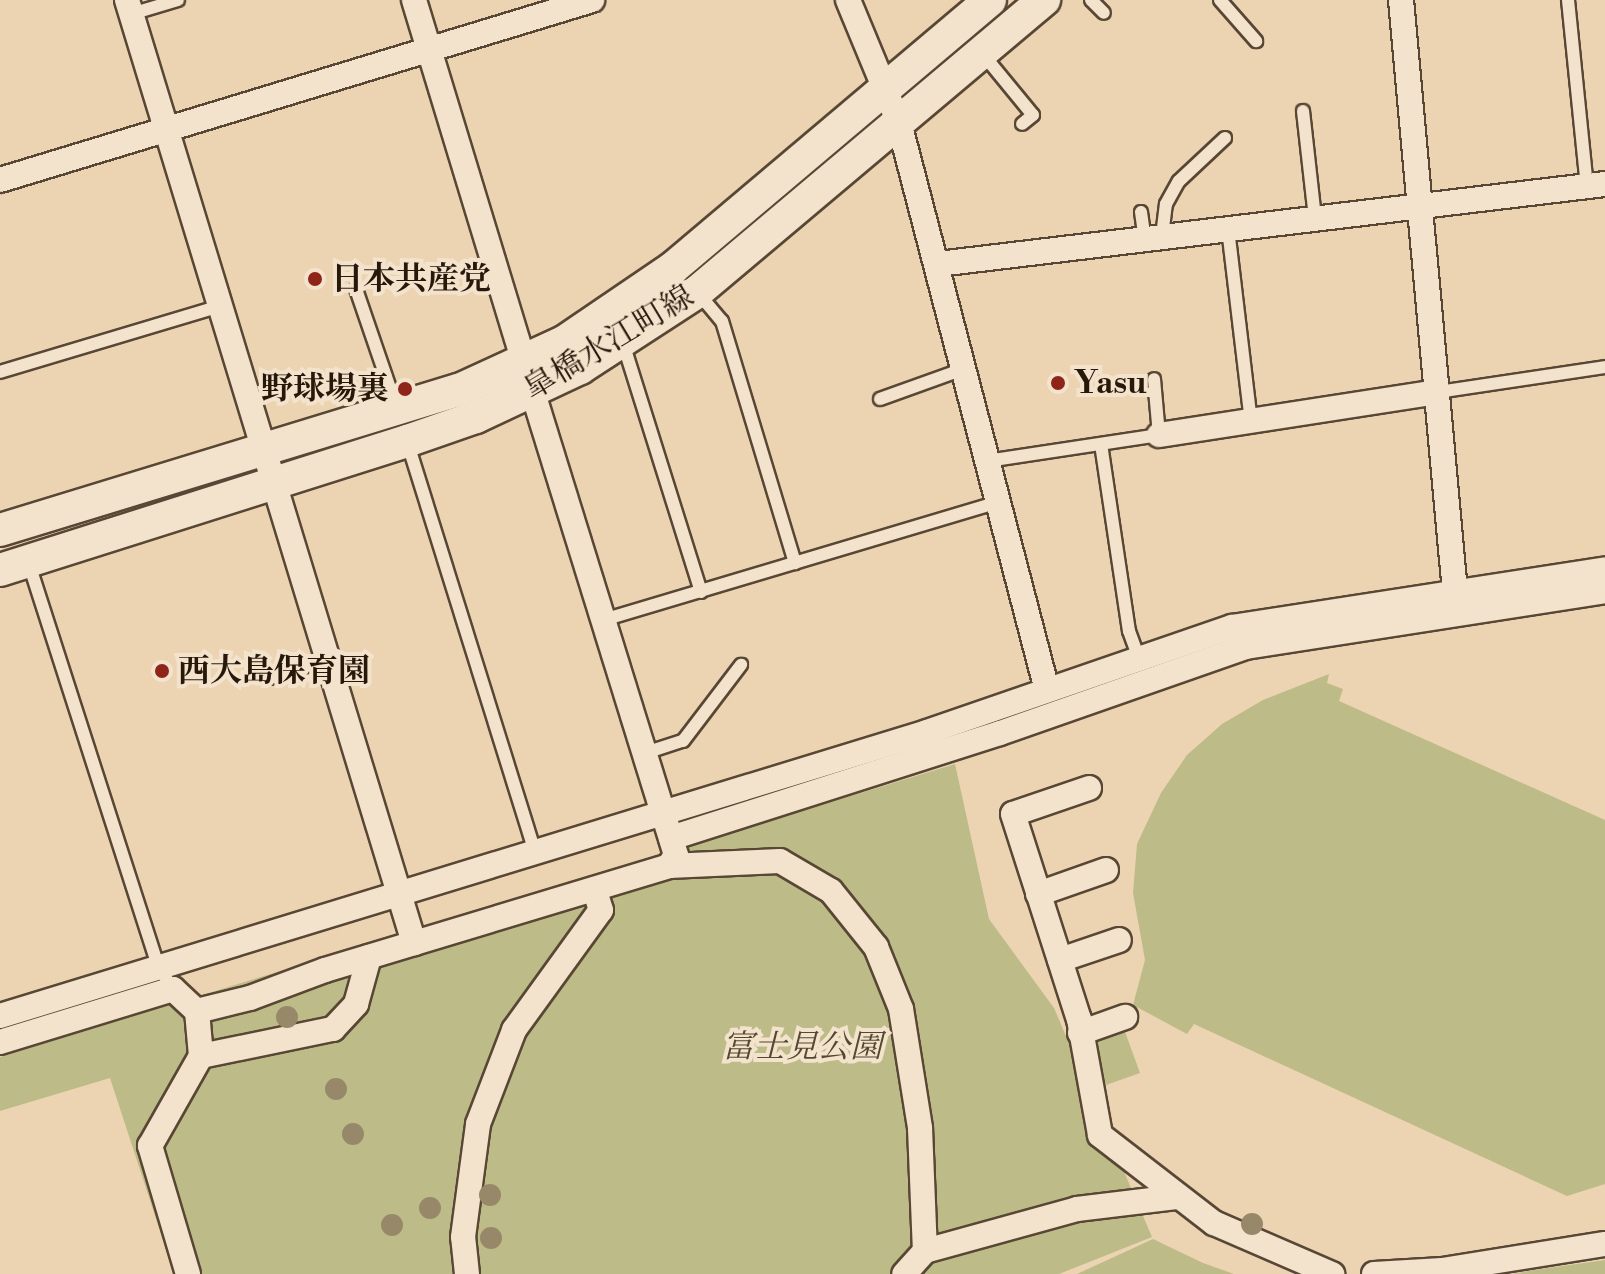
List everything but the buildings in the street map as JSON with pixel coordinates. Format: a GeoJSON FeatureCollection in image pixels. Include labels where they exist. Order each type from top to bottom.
{"type":"FeatureCollection","features":[{"type":"Feature","properties":{"kind":"street"},"geometry":{"type":"LineString","coordinates":[[414,0],[676,855],[669,866]]}},
{"type":"Feature","properties":{"kind":"street"},"geometry":{"type":"LineString","coordinates":[[0,180],[592,0]]}},
{"type":"Feature","properties":{"kind":"street"},"geometry":{"type":"LineString","coordinates":[[848,0],[899,123],[968,363],[987,461],[1047,690]]}},
{"type":"Feature","properties":{"kind":"street","name":"皐橋水江町線"},"geometry":{"type":"LineString","coordinates":[[0,530],[459,390],[529,377],[673,268],[990,0]]}},
{"type":"Feature","properties":{"kind":"street","name":"皐橋水江町線"},"geometry":{"type":"LineString","coordinates":[[14,565],[407,441],[529,377],[623,342],[697,292],[1044,0]]}},
{"type":"Feature","properties":{"kind":"street"},"geometry":{"type":"LineString","coordinates":[[1401,0],[1423,205],[1422,281],[1428,352],[1438,392],[1455,592]]}},
{"type":"Feature","properties":{"kind":"street"},"geometry":{"type":"LineString","coordinates":[[129,7],[414,943]]}},
{"type":"Feature","properties":{"kind":"street"},"geometry":{"type":"LineString","coordinates":[[938,264],[1596,185]]}},
{"type":"Feature","properties":{"kind":"street"},"geometry":{"type":"LineString","coordinates":[[1159,435],[1438,392]]}},
{"type":"Feature","properties":{"kind":"street"},"geometry":{"type":"LineString","coordinates":[[667,826],[1047,690],[1257,620],[1605,569]]}},
{"type":"Feature","properties":{"kind":"street"},"geometry":{"type":"LineString","coordinates":[[0,1016],[536,854],[667,826],[1000,733],[1245,647],[1605,591]]}},
{"type":"Feature","properties":{"kind":"street"},"geometry":{"type":"LineString","coordinates":[[1089,788],[1013,814],[1080,1033],[1100,1135],[1176,1197],[1214,1223],[1332,1274]]}},
{"type":"Feature","properties":{"kind":"street"},"geometry":{"type":"LineString","coordinates":[[197,1011],[250,998],[369,957],[669,866],[780,861],[831,891],[876,947],[901,1009],[920,1128],[925,1251]]}},
{"type":"Feature","properties":{"kind":"street"},"geometry":{"type":"LineString","coordinates":[[1038,894],[1106,870]]}},
{"type":"Feature","properties":{"kind":"street"},"geometry":{"type":"LineString","coordinates":[[467,1274],[463,1237],[478,1124],[514,1030],[601,910],[594,889]]}},
{"type":"Feature","properties":{"kind":"street"},"geometry":{"type":"LineString","coordinates":[[1060,960],[1119,940]]}},
{"type":"Feature","properties":{"kind":"street"},"geometry":{"type":"LineString","coordinates":[[201,1056],[333,1029],[356,1004],[369,957]]}},
{"type":"Feature","properties":{"kind":"street"},"geometry":{"type":"LineString","coordinates":[[0,1042],[173,989],[197,1011],[201,1056],[150,1146],[188,1274]]}},
{"type":"Feature","properties":{"kind":"street"},"geometry":{"type":"LineString","coordinates":[[1080,1033],[1125,1017]]}},
{"type":"Feature","properties":{"kind":"street"},"geometry":{"type":"LineString","coordinates":[[904,1274],[925,1251],[1077,1209],[1176,1197]]}},
{"type":"Feature","properties":{"kind":"street"},"geometry":{"type":"LineString","coordinates":[[1374,1274],[1442,1270],[1605,1244]]}},
{"type":"Feature","properties":{"kind":"lane"},"geometry":{"type":"LineString","coordinates":[[129,7],[178,0]]}},
{"type":"Feature","properties":{"kind":"lane"},"geometry":{"type":"LineString","coordinates":[[1091,0],[1104,13]]}},
{"type":"Feature","properties":{"kind":"lane"},"geometry":{"type":"LineString","coordinates":[[1220,0],[1256,41]]}},
{"type":"Feature","properties":{"kind":"lane"},"geometry":{"type":"LineString","coordinates":[[1568,0],[1596,185]]}},
{"type":"Feature","properties":{"kind":"lane"},"geometry":{"type":"LineString","coordinates":[[982,53],[1033,115],[1022,124]]}},
{"type":"Feature","properties":{"kind":"lane"},"geometry":{"type":"LineString","coordinates":[[1303,111],[1315,218]]}},
{"type":"Feature","properties":{"kind":"lane"},"geometry":{"type":"LineString","coordinates":[[1154,238],[1166,204],[1179,181],[1225,138]]}},
{"type":"Feature","properties":{"kind":"lane"},"geometry":{"type":"LineString","coordinates":[[1141,212],[1154,238]]}},
{"type":"Feature","properties":{"kind":"lane"},"geometry":{"type":"LineString","coordinates":[[1228,229],[1251,421]]}},
{"type":"Feature","properties":{"kind":"lane"},"geometry":{"type":"LineString","coordinates":[[356,289],[397,409]]}},
{"type":"Feature","properties":{"kind":"lane"},"geometry":{"type":"LineString","coordinates":[[697,292],[722,321],[795,563]]}},
{"type":"Feature","properties":{"kind":"lane"},"geometry":{"type":"LineString","coordinates":[[0,372],[220,306]]}},
{"type":"Feature","properties":{"kind":"lane"},"geometry":{"type":"LineString","coordinates":[[623,342],[701,592]]}},
{"type":"Feature","properties":{"kind":"lane"},"geometry":{"type":"LineString","coordinates":[[880,399],[968,363]]}},
{"type":"Feature","properties":{"kind":"lane"},"geometry":{"type":"LineString","coordinates":[[1438,392],[1605,367]]}},
{"type":"Feature","properties":{"kind":"lane"},"geometry":{"type":"LineString","coordinates":[[987,461],[1159,435],[1154,379]]}},
{"type":"Feature","properties":{"kind":"lane"},"geometry":{"type":"LineString","coordinates":[[407,441],[536,854]]}},
{"type":"Feature","properties":{"kind":"lane"},"geometry":{"type":"LineString","coordinates":[[1101,444],[1129,631],[1139,658]]}},
{"type":"Feature","properties":{"kind":"lane"},"geometry":{"type":"LineString","coordinates":[[603,620],[998,502]]}},
{"type":"Feature","properties":{"kind":"lane"},"geometry":{"type":"LineString","coordinates":[[14,565],[159,968],[173,989]]}},
{"type":"Feature","properties":{"kind":"lane"},"geometry":{"type":"LineString","coordinates":[[270,678],[327,659]]}},
{"type":"Feature","properties":{"kind":"lane"},"geometry":{"type":"LineString","coordinates":[[645,753],[683,741],[741,665]]}},
{"type":"Feature","properties":{"kind":"green space"},"geometry":{"type":"Polygon","coordinates":[[[1329,674],[1327,683],[1343,689],[1339,701],[1605,820],[1605,1184],[1567,1196],[1194,1024],[1187,1034],[1133,1005],[1145,960],[1133,893],[1137,844],[1161,793],[1187,755],[1222,724],[1263,700],[1329,674]]]}},
{"type":"Feature","properties":{"kind":"green space","name":"富士見公園"},"geometry":{"type":"Polygon","coordinates":[[[955,764],[989,919],[1054,1008],[1152,1237],[1059,1274],[174,1274],[110,1078],[0,1111],[0,1057],[955,764]]]}},
{"type":"Feature","properties":{"kind":"green space"},"geometry":{"type":"Polygon","coordinates":[[[1124,1029],[1140,1073],[1106,1085],[1091,1040],[1124,1029]]]}},
{"type":"Feature","properties":{"kind":"green space"},"geometry":{"type":"Polygon","coordinates":[[[1153,1239],[1203,1263],[1234,1274],[1077,1274],[1153,1239]]]}},
{"type":"Feature","properties":{"kind":"green space"},"geometry":{"type":"Polygon","coordinates":[[[1605,1260],[1605,1274],[1512,1274],[1534,1270],[1605,1260]]]}},
{"type":"Feature","properties":{"kind":"place","name":"日本共産党"},"geometry":{"type":"Point","coordinates":[315,279]}},
{"type":"Feature","properties":{"kind":"place","name":"Yasu"},"geometry":{"type":"Point","coordinates":[1058,383]}},
{"type":"Feature","properties":{"kind":"place","name":"野球場裏"},"geometry":{"type":"Point","coordinates":[405,389]}},
{"type":"Feature","properties":{"kind":"place","name":"西大島保育園"},"geometry":{"type":"Point","coordinates":[162,671]}}]}
